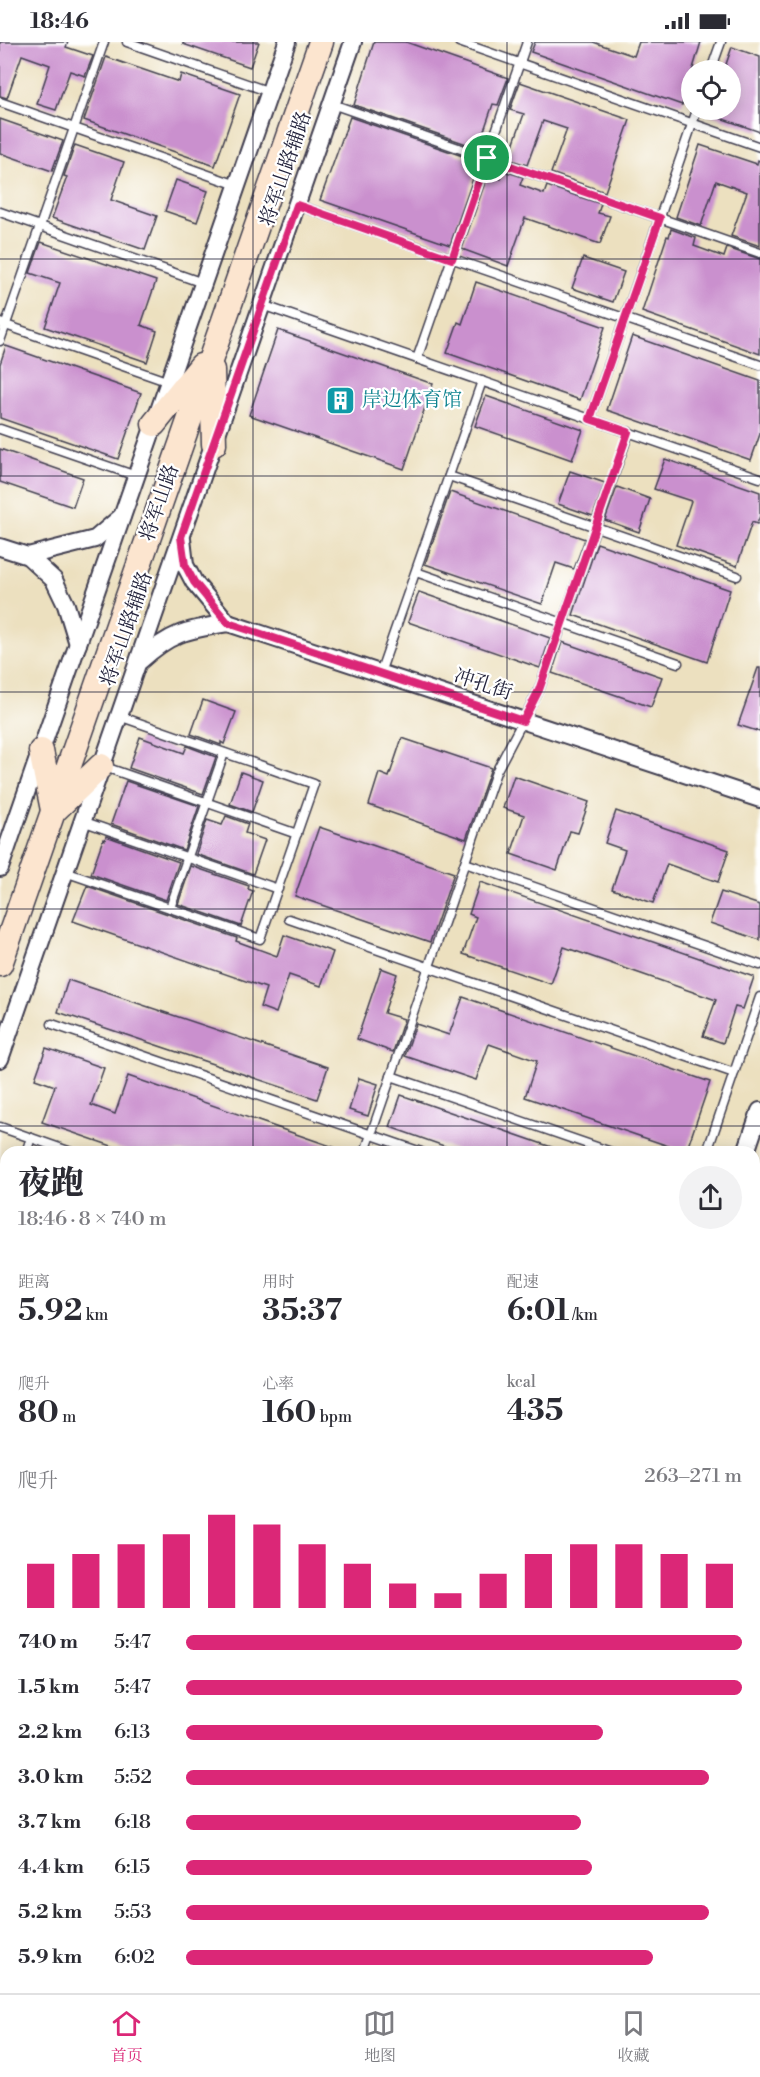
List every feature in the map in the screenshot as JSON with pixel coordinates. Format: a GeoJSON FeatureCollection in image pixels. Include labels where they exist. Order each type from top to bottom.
{"type":"FeatureCollection","features":[{"type":"Feature","properties":{"kind":"street","name":"将军山路辅路"},"geometry":{"type":"LineString","coordinates":[[0,868],[287,42]]}},
{"type":"Feature","properties":{"kind":"street","name":"将军山路"},"geometry":{"type":"LineString","coordinates":[[0,964],[321,42]]}},
{"type":"Feature","properties":{"kind":"street","name":"将军山路辅路"},"geometry":{"type":"LineString","coordinates":[[0,1059],[353,42]]}},
{"type":"Feature","properties":{"kind":"street"},"geometry":{"type":"LineString","coordinates":[[154,424],[212,352]]}},
{"type":"Feature","properties":{"kind":"street"},"geometry":{"type":"LineString","coordinates":[[212,352],[214,444]]}},
{"type":"Feature","properties":{"kind":"street"},"geometry":{"type":"LineString","coordinates":[[28,556],[95,539],[122,516]]}},
{"type":"Feature","properties":{"kind":"street"},"geometry":{"type":"LineString","coordinates":[[181,537],[185,565],[194,582],[228,623]]}},
{"type":"Feature","properties":{"kind":"street"},"geometry":{"type":"LineString","coordinates":[[0,547],[28,556],[54,580],[66,605],[78,644]]}},
{"type":"Feature","properties":{"kind":"street","name":"冲孔街"},"geometry":{"type":"LineString","coordinates":[[137,664],[159,643],[188,630],[228,623],[760,799]]}},
{"type":"Feature","properties":{"kind":"street"},"geometry":{"type":"LineString","coordinates":[[41,751],[53,812]]}},
{"type":"Feature","properties":{"kind":"street"},"geometry":{"type":"LineString","coordinates":[[53,812],[102,766]]}},
{"type":"Feature","properties":{"kind":"street"},"geometry":{"type":"LineString","coordinates":[[748,1146],[760,1111]]}},
{"type":"Feature","properties":{"kind":"lane"},"geometry":{"type":"LineString","coordinates":[[0,341],[3,324],[104,42]]}},
{"type":"Feature","properties":{"kind":"lane"},"geometry":{"type":"LineString","coordinates":[[127,42],[270,92]]}},
{"type":"Feature","properties":{"kind":"lane"},"geometry":{"type":"LineString","coordinates":[[459,42],[760,147]]}},
{"type":"Feature","properties":{"kind":"lane"},"geometry":{"type":"LineString","coordinates":[[417,359],[527,42]]}},
{"type":"Feature","properties":{"kind":"lane"},"geometry":{"type":"LineString","coordinates":[[715,60],[721,42]]}},
{"type":"Feature","properties":{"kind":"lane"},"geometry":{"type":"LineString","coordinates":[[0,102],[237,185]]}},
{"type":"Feature","properties":{"kind":"lane"},"geometry":{"type":"LineString","coordinates":[[332,104],[760,253]]}},
{"type":"Feature","properties":{"kind":"lane"},"geometry":{"type":"LineString","coordinates":[[590,419],[694,120]]}},
{"type":"Feature","properties":{"kind":"lane"},"geometry":{"type":"LineString","coordinates":[[297,205],[760,365]]}},
{"type":"Feature","properties":{"kind":"lane"},"geometry":{"type":"LineString","coordinates":[[0,212],[203,283]]}},
{"type":"Feature","properties":{"kind":"lane"},"geometry":{"type":"LineString","coordinates":[[262,305],[760,478]]}},
{"type":"Feature","properties":{"kind":"lane"},"geometry":{"type":"LineString","coordinates":[[3,324],[169,382]]}},
{"type":"Feature","properties":{"kind":"lane"},"geometry":{"type":"LineString","coordinates":[[380,673],[482,381]]}},
{"type":"Feature","properties":{"kind":"lane"},"geometry":{"type":"LineString","coordinates":[[0,429],[136,476]]}},
{"type":"Feature","properties":{"kind":"lane"},"geometry":{"type":"LineString","coordinates":[[367,1146],[496,772],[539,690],[628,432]]}},
{"type":"Feature","properties":{"kind":"lane"},"geometry":{"type":"LineString","coordinates":[[449,476],[737,576]]}},
{"type":"Feature","properties":{"kind":"lane"},"geometry":{"type":"LineString","coordinates":[[416,572],[678,663]]}},
{"type":"Feature","properties":{"kind":"lane"},"geometry":{"type":"LineString","coordinates":[[65,872],[260,939],[278,889],[314,784],[119,716]]}},
{"type":"Feature","properties":{"kind":"lane"},"geometry":{"type":"LineString","coordinates":[[171,908],[225,753]]}},
{"type":"Feature","properties":{"kind":"lane"},"geometry":{"type":"LineString","coordinates":[[102,766],[297,834]]}},
{"type":"Feature","properties":{"kind":"lane"},"geometry":{"type":"LineString","coordinates":[[82,821],[278,889]]}},
{"type":"Feature","properties":{"kind":"lane"},"geometry":{"type":"LineString","coordinates":[[465,863],[760,965]]}},
{"type":"Feature","properties":{"kind":"lane"},"geometry":{"type":"LineString","coordinates":[[290,919],[734,1073]]}},
{"type":"Feature","properties":{"kind":"lane"},"geometry":{"type":"LineString","coordinates":[[708,1146],[760,997]]}},
{"type":"Feature","properties":{"kind":"lane"},"geometry":{"type":"LineString","coordinates":[[52,1024],[403,1146]]}},
{"type":"Feature","properties":{"kind":"lane"},"geometry":{"type":"LineString","coordinates":[[391,1076],[594,1146]]}},
{"type":"Feature","properties":{"kind":"lane"},"geometry":{"type":"LineString","coordinates":[[0,1127],[54,1146]]}},
{"type":"Feature","properties":{"kind":"lane"},"geometry":{"type":"LineString","coordinates":[[28,1146],[31,1138]]}},
{"type":"Feature","properties":{"kind":"building"},"geometry":{"type":"Polygon","coordinates":[[[0,42],[68,42],[66,47],[93,56],[85,76],[70,71],[56,110],[37,104],[50,65],[22,55],[7,98],[0,96],[0,42]]]}},
{"type":"Feature","properties":{"kind":"building"},"geometry":{"type":"Polygon","coordinates":[[[183,42],[259,42],[250,67],[183,44],[183,42]]]}},
{"type":"Feature","properties":{"kind":"building"},"geometry":{"type":"Polygon","coordinates":[[[374,42],[406,42],[508,78],[498,105],[493,104],[478,148],[354,105],[374,42]]]}},
{"type":"Feature","properties":{"kind":"building"},"geometry":{"type":"Polygon","coordinates":[[[535,42],[593,42],[634,56],[639,42],[701,42],[696,60],[681,60],[681,105],[531,52],[535,42]]]}},
{"type":"Feature","properties":{"kind":"building"},"geometry":{"type":"Polygon","coordinates":[[[732,47],[760,57],[760,132],[726,120],[741,120],[741,60],[727,60],[732,47]]]}},
{"type":"Feature","properties":{"kind":"building"},"geometry":{"type":"Polygon","coordinates":[[[106,57],[179,82],[181,74],[240,94],[215,166],[84,120],[106,57]]]}},
{"type":"Feature","properties":{"kind":"building"},"geometry":{"type":"Polygon","coordinates":[[[520,82],[630,120],[605,192],[551,173],[567,129],[543,121],[527,165],[508,159],[524,114],[510,110],[520,82]]]}},
{"type":"Feature","properties":{"kind":"building"},"geometry":{"type":"Polygon","coordinates":[[[350,117],[474,160],[471,168],[476,170],[450,245],[320,200],[350,117]]]}},
{"type":"Feature","properties":{"kind":"building"},"geometry":{"type":"Polygon","coordinates":[[[0,119],[63,141],[52,171],[0,153],[0,119]]]}},
{"type":"Feature","properties":{"kind":"building"},"geometry":{"type":"Polygon","coordinates":[[[75,145],[124,162],[111,200],[157,216],[145,250],[52,218],[67,177],[64,176],[75,145]]]}},
{"type":"Feature","properties":{"kind":"building"},"geometry":{"type":"Polygon","coordinates":[[[700,145],[757,164],[758,160],[760,161],[760,246],[731,236],[747,192],[716,181],[701,226],[676,217],[700,145]]]}},
{"type":"Feature","properties":{"kind":"building"},"geometry":{"type":"Polygon","coordinates":[[[504,171],[523,177],[520,185],[544,194],[547,186],[601,204],[598,213],[610,216],[600,244],[525,218],[508,266],[462,249],[488,174],[501,179],[504,171]]]}},
{"type":"Feature","properties":{"kind":"building"},"geometry":{"type":"Polygon","coordinates":[[[176,180],[208,191],[197,222],[165,211],[176,180]]]}},
{"type":"Feature","properties":{"kind":"building"},"geometry":{"type":"Polygon","coordinates":[[[671,229],[696,238],[694,246],[724,257],[727,248],[760,259],[760,354],[642,312],[671,229]]]}},
{"type":"Feature","properties":{"kind":"building"},"geometry":{"type":"Polygon","coordinates":[[[41,242],[156,281],[141,325],[157,331],[147,362],[45,327],[60,283],[30,273],[41,242]]]}},
{"type":"Feature","properties":{"kind":"building"},"geometry":{"type":"Polygon","coordinates":[[[583,258],[624,272],[613,302],[572,288],[583,258]]]}},
{"type":"Feature","properties":{"kind":"building"},"geometry":{"type":"Polygon","coordinates":[[[476,282],[605,327],[580,400],[447,353],[458,322],[462,324],[476,282]]]}},
{"type":"Feature","properties":{"kind":"building","name":"岸边体育馆"},"geometry":{"type":"Polygon","coordinates":[[[278,330],[433,384],[404,469],[249,415],[278,330]]]}},
{"type":"Feature","properties":{"kind":"building"},"geometry":{"type":"Polygon","coordinates":[[[632,336],[760,381],[760,434],[751,460],[607,410],[632,336]]]}},
{"type":"Feature","properties":{"kind":"building"},"geometry":{"type":"Polygon","coordinates":[[[6,346],[141,393],[118,459],[0,418],[0,364],[6,346]]]}},
{"type":"Feature","properties":{"kind":"building"},"geometry":{"type":"Polygon","coordinates":[[[486,396],[583,430],[572,460],[475,426],[486,396]]]}},
{"type":"Feature","properties":{"kind":"building"},"geometry":{"type":"Polygon","coordinates":[[[0,449],[83,478],[73,507],[0,482],[0,449]]]}},
{"type":"Feature","properties":{"kind":"building"},"geometry":{"type":"Polygon","coordinates":[[[665,459],[760,492],[760,516],[757,524],[752,522],[737,566],[676,545],[691,501],[654,489],[665,459]]]}},
{"type":"Feature","properties":{"kind":"building"},"geometry":{"type":"Polygon","coordinates":[[[570,471],[605,483],[593,516],[558,504],[570,471]]]}},
{"type":"Feature","properties":{"kind":"building"},"geometry":{"type":"Polygon","coordinates":[[[617,487],[650,499],[639,532],[605,520],[617,487]]]}},
{"type":"Feature","properties":{"kind":"building"},"geometry":{"type":"Polygon","coordinates":[[[450,492],[585,539],[574,569],[556,563],[542,604],[425,564],[450,492]]]}},
{"type":"Feature","properties":{"kind":"building"},"geometry":{"type":"Polygon","coordinates":[[[597,543],[730,590],[707,662],[573,615],[597,543]]]}},
{"type":"Feature","properties":{"kind":"building"},"geometry":{"type":"Polygon","coordinates":[[[419,592],[550,638],[540,668],[408,622],[419,592]]]}},
{"type":"Feature","properties":{"kind":"building"},"geometry":{"type":"Polygon","coordinates":[[[562,642],[662,677],[651,707],[552,673],[562,642]]]}},
{"type":"Feature","properties":{"kind":"building"},"geometry":{"type":"Polygon","coordinates":[[[758,668],[760,668],[760,732],[738,725],[758,668]]]}},
{"type":"Feature","properties":{"kind":"building"},"geometry":{"type":"Polygon","coordinates":[[[203,700],[236,712],[224,744],[221,742],[221,745],[191,734],[203,700]]]}},
{"type":"Feature","properties":{"kind":"building"},"geometry":{"type":"Polygon","coordinates":[[[140,737],[184,753],[187,746],[216,757],[203,794],[129,768],[140,737]]]}},
{"type":"Feature","properties":{"kind":"building"},"geometry":{"type":"Polygon","coordinates":[[[402,738],[491,768],[466,839],[369,805],[379,773],[389,777],[402,738]]]}},
{"type":"Feature","properties":{"kind":"building"},"geometry":{"type":"Polygon","coordinates":[[[241,772],[263,780],[252,812],[230,804],[241,772]]]}},
{"type":"Feature","properties":{"kind":"building"},"geometry":{"type":"Polygon","coordinates":[[[514,776],[589,802],[578,833],[570,831],[557,870],[511,854],[524,815],[503,808],[514,776]]]}},
{"type":"Feature","properties":{"kind":"building"},"geometry":{"type":"Polygon","coordinates":[[[126,781],[199,806],[184,850],[111,824],[126,781]]]}},
{"type":"Feature","properties":{"kind":"building"},"geometry":{"type":"Polygon","coordinates":[[[616,811],[729,850],[718,882],[667,864],[653,903],[612,889],[625,850],[605,843],[616,811]]]}},
{"type":"Feature","properties":{"kind":"building"},"geometry":{"type":"Polygon","coordinates":[[[226,816],[248,824],[245,833],[265,840],[253,874],[196,854],[207,820],[222,825],[226,816]]]}},
{"type":"Feature","properties":{"kind":"building"},"geometry":{"type":"Polygon","coordinates":[[[319,827],[454,873],[430,942],[295,896],[319,827]]]}},
{"type":"Feature","properties":{"kind":"building"},"geometry":{"type":"Polygon","coordinates":[[[106,836],[179,862],[166,900],[91,874],[106,836]]]}},
{"type":"Feature","properties":{"kind":"building"},"geometry":{"type":"Polygon","coordinates":[[[191,866],[249,886],[248,889],[253,891],[241,926],[178,904],[191,866]]]}},
{"type":"Feature","properties":{"kind":"building"},"geometry":{"type":"Polygon","coordinates":[[[480,882],[754,977],[743,1009],[735,1007],[723,1043],[703,1036],[716,1000],[564,947],[551,984],[463,954],[476,917],[469,914],[480,882]]]}},
{"type":"Feature","properties":{"kind":"building"},"geometry":{"type":"Polygon","coordinates":[[[87,886],[237,938],[236,941],[277,956],[284,935],[333,952],[321,986],[289,975],[276,1013],[260,1007],[266,988],[73,921],[87,886]]]}},
{"type":"Feature","properties":{"kind":"building"},"geometry":{"type":"Polygon","coordinates":[[[721,892],[760,905],[760,940],[710,923],[721,892]]]}},
{"type":"Feature","properties":{"kind":"building"},"geometry":{"type":"Polygon","coordinates":[[[381,968],[397,974],[384,1013],[404,1019],[393,1052],[357,1039],[381,968]]]}},
{"type":"Feature","properties":{"kind":"building"},"geometry":{"type":"Polygon","coordinates":[[[68,980],[328,1067],[317,1099],[58,1012],[68,980]]]}},
{"type":"Feature","properties":{"kind":"building"},"geometry":{"type":"Polygon","coordinates":[[[463,997],[710,1082],[688,1146],[668,1146],[525,1097],[537,1061],[489,1044],[476,1080],[405,1056],[416,1024],[449,1035],[463,997]]]}},
{"type":"Feature","properties":{"kind":"building"},"geometry":{"type":"Polygon","coordinates":[[[46,1048],[104,1068],[91,1105],[115,1114],[128,1076],[330,1146],[112,1146],[42,1122],[55,1086],[35,1079],[46,1048]]]}},
{"type":"Feature","properties":{"kind":"building"},"geometry":{"type":"Polygon","coordinates":[[[359,1078],[378,1084],[368,1116],[349,1110],[359,1078]]]}},
{"type":"Feature","properties":{"kind":"building"},"geometry":{"type":"Polygon","coordinates":[[[401,1095],[548,1146],[444,1146],[390,1127],[401,1095]]]}},
{"type":"Feature","properties":{"kind":"place","name":"岸边体育馆"},"geometry":{"type":"Point","coordinates":[341,400]}},
{"type":"Feature","properties":{"kind":"route"},"geometry":{"type":"LineString","coordinates":[[487,158],[660,218],[590,419],[628,432],[539,690],[523,721],[228,623],[194,582],[185,565],[181,537],[297,205],[452,259],[487,158]]}}]}
